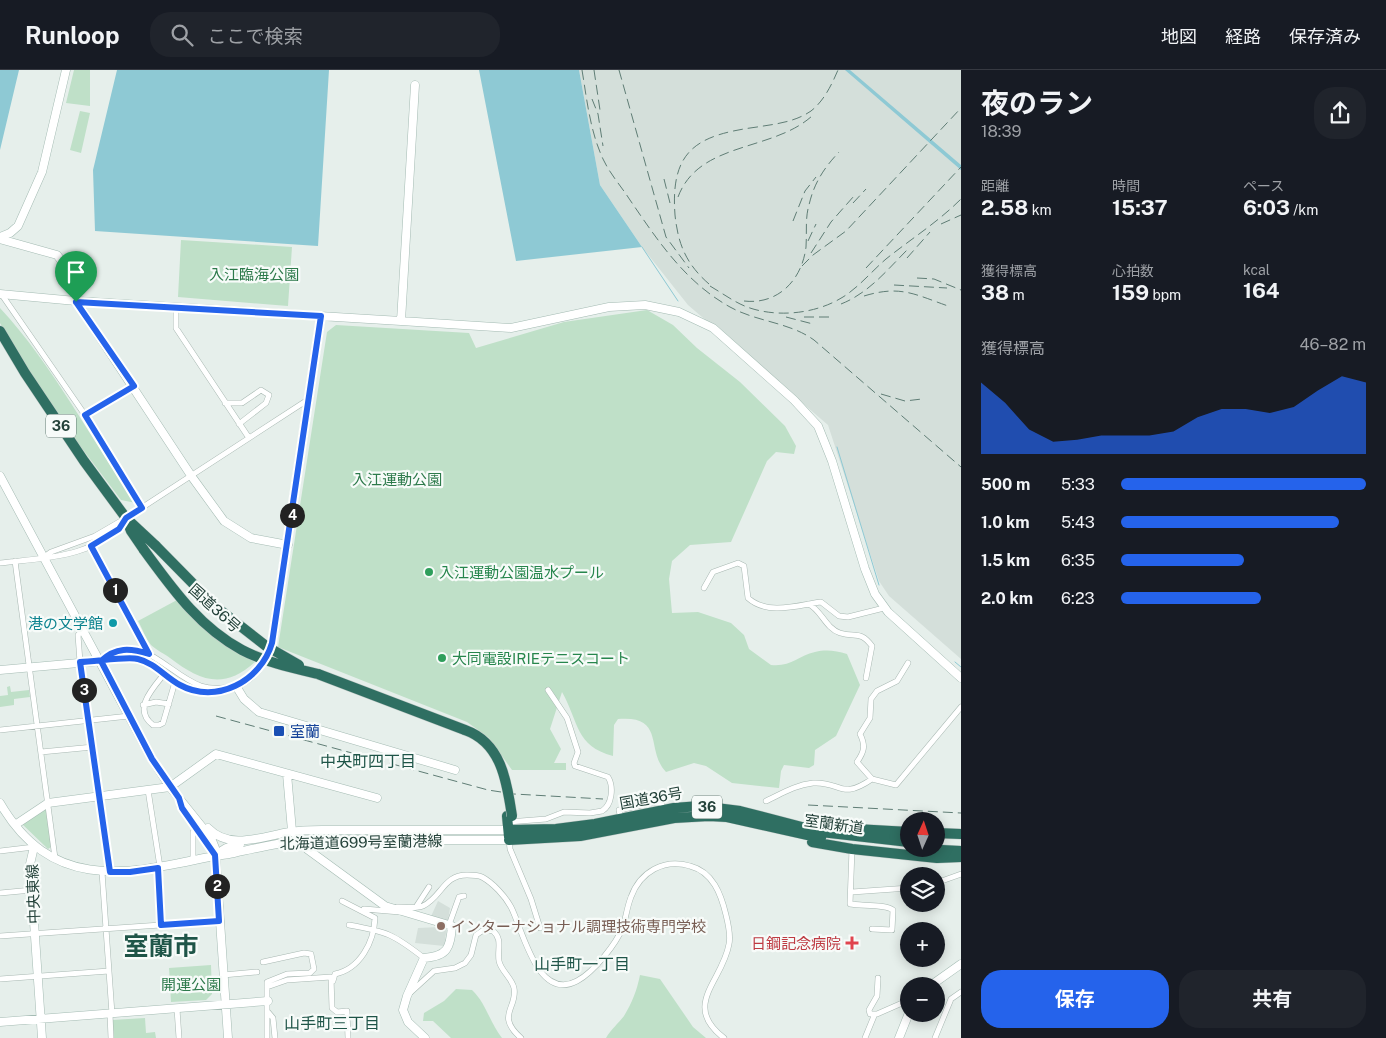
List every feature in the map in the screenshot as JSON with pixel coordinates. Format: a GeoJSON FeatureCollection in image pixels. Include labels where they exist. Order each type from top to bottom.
{"type":"FeatureCollection","features":[{"type":"Feature","properties":{"kind":"highway","name":"国道36号"},"geometry":{"type":"LineString","coordinates":[[0,331],[84,461],[126,518],[194,586],[238,625],[266,646],[318,674]]}},
{"type":"Feature","properties":{"kind":"highway","name":"国道36号"},"geometry":{"type":"LineString","coordinates":[[126,518],[131,531],[144,550],[187,606],[228,641],[262,658],[318,674],[466,730],[483,740],[499,760],[506,779],[510,825]]}},
{"type":"Feature","properties":{"kind":"highway","name":"国道36号"},"geometry":{"type":"LineString","coordinates":[[510,825],[556,829],[621,819],[663,810],[700,806],[727,808],[792,825]]}},
{"type":"Feature","properties":{"kind":"highway","name":"国道36号"},"geometry":{"type":"LineString","coordinates":[[510,825],[580,836],[693,816],[727,818],[756,824]]}},
{"type":"Feature","properties":{"kind":"highway"},"geometry":{"type":"LineString","coordinates":[[756,824],[787,836],[852,849],[937,858],[961,857]]}},
{"type":"Feature","properties":{"kind":"highway","name":"室蘭新道"},"geometry":{"type":"LineString","coordinates":[[756,824],[900,847]]}},
{"type":"Feature","properties":{"kind":"highway"},"geometry":{"type":"LineString","coordinates":[[792,825],[900,831]]}},
{"type":"Feature","properties":{"kind":"highway","name":"室蘭新道"},"geometry":{"type":"LineString","coordinates":[[792,825],[837,837],[900,841]]}},
{"type":"Feature","properties":{"kind":"highway"},"geometry":{"type":"LineString","coordinates":[[945,833],[961,834]]}},
{"type":"Feature","properties":{"kind":"highway"},"geometry":{"type":"LineString","coordinates":[[945,844],[961,844]]}},
{"type":"Feature","properties":{"kind":"highway"},"geometry":{"type":"LineString","coordinates":[[945,850],[961,851]]}},
{"type":"Feature","properties":{"kind":"street"},"geometry":{"type":"LineString","coordinates":[[26,245],[15,235],[42,172],[66,70]]}},
{"type":"Feature","properties":{"kind":"street"},"geometry":{"type":"LineString","coordinates":[[401,321],[415,85]]}},
{"type":"Feature","properties":{"kind":"street"},"geometry":{"type":"LineString","coordinates":[[0,238],[10,234],[18,226]]}},
{"type":"Feature","properties":{"kind":"street"},"geometry":{"type":"LineString","coordinates":[[0,238],[57,255],[75,278],[76,302],[134,386],[192,477],[224,521],[232,528],[251,538],[288,545]]}},
{"type":"Feature","properties":{"kind":"street"},"geometry":{"type":"LineString","coordinates":[[1,294],[76,302],[511,328],[609,306],[635,304],[668,308],[704,323],[720,333],[810,415],[818,426],[832,461],[870,584],[884,608],[961,678]]}},
{"type":"Feature","properties":{"kind":"street"},"geometry":{"type":"LineString","coordinates":[[1,294],[85,415],[142,508]]}},
{"type":"Feature","properties":{"kind":"street"},"geometry":{"type":"LineString","coordinates":[[176,307],[176,328],[248,438]]}},
{"type":"Feature","properties":{"kind":"street"},"geometry":{"type":"LineString","coordinates":[[0,670],[135,658],[149,663],[175,682],[202,692],[226,690],[246,681],[257,671],[269,655],[288,545],[321,316]]}},
{"type":"Feature","properties":{"kind":"street"},"geometry":{"type":"LineString","coordinates":[[85,415],[134,386]]}},
{"type":"Feature","properties":{"kind":"street"},"geometry":{"type":"LineString","coordinates":[[225,403],[240,404],[261,390],[269,396],[266,403],[239,424]]}},
{"type":"Feature","properties":{"kind":"street"},"geometry":{"type":"LineString","coordinates":[[44,557],[51,552],[95,536],[126,518],[192,477],[309,398]]}},
{"type":"Feature","properties":{"kind":"street","name":"北海道道699号室蘭港線"},"geometry":{"type":"LineString","coordinates":[[0,476],[152,759],[170,787],[179,798],[188,804],[215,855]]}},
{"type":"Feature","properties":{"kind":"street"},"geometry":{"type":"LineString","coordinates":[[0,563],[44,557],[54,558],[91,546],[119,529],[126,518]]}},
{"type":"Feature","properties":{"kind":"street"},"geometry":{"type":"LineString","coordinates":[[91,546],[149,654]]}},
{"type":"Feature","properties":{"kind":"street"},"geometry":{"type":"LineString","coordinates":[[14,561],[55,858]]}},
{"type":"Feature","properties":{"kind":"street"},"geometry":{"type":"LineString","coordinates":[[704,588],[713,572],[738,563],[744,566],[747,594],[751,601],[769,607],[785,608],[824,603],[830,611],[838,616],[848,617],[884,608]]}},
{"type":"Feature","properties":{"kind":"street"},"geometry":{"type":"LineString","coordinates":[[808,604],[814,607],[828,625],[841,633],[859,634],[872,646],[866,678]]}},
{"type":"Feature","properties":{"kind":"street"},"geometry":{"type":"LineString","coordinates":[[83,630],[78,635],[80,662],[110,872]]}},
{"type":"Feature","properties":{"kind":"street"},"geometry":{"type":"LineString","coordinates":[[101,661],[109,654],[123,649],[149,654],[199,685],[214,688],[236,686]]}},
{"type":"Feature","properties":{"kind":"street"},"geometry":{"type":"LineString","coordinates":[[908,663],[897,680],[877,691],[871,699],[870,718],[860,734],[864,742],[862,755],[857,762],[872,779],[896,785],[961,707]]}},
{"type":"Feature","properties":{"kind":"street"},"geometry":{"type":"LineString","coordinates":[[165,674],[147,696],[143,705],[149,722],[156,726],[163,723],[175,682]]}},
{"type":"Feature","properties":{"kind":"street"},"geometry":{"type":"LineString","coordinates":[[236,686],[244,699],[259,712],[455,770]]}},
{"type":"Feature","properties":{"kind":"street"},"geometry":{"type":"LineString","coordinates":[[540,928],[531,899],[510,849],[510,825],[546,819],[564,812],[590,813],[602,811],[609,803],[611,783],[608,777],[576,766],[574,763],[578,752],[567,718],[548,690]]}},
{"type":"Feature","properties":{"kind":"street"},"geometry":{"type":"LineString","coordinates":[[143,705],[156,702],[169,704]]}},
{"type":"Feature","properties":{"kind":"street"},"geometry":{"type":"LineString","coordinates":[[0,730],[37,728],[129,716]]}},
{"type":"Feature","properties":{"kind":"street"},"geometry":{"type":"LineString","coordinates":[[41,752],[93,747]]}},
{"type":"Feature","properties":{"kind":"street"},"geometry":{"type":"LineString","coordinates":[[15,825],[48,804],[170,787],[216,754],[377,798]]}},
{"type":"Feature","properties":{"kind":"street"},"geometry":{"type":"LineString","coordinates":[[287,774],[292,831],[303,840],[307,850],[389,906],[401,912],[452,926],[451,942],[446,952],[437,957],[424,958],[397,937],[349,925]]}},
{"type":"Feature","properties":{"kind":"street"},"geometry":{"type":"LineString","coordinates":[[766,801],[775,798],[780,793],[814,783],[850,790],[860,788],[872,779]]}},
{"type":"Feature","properties":{"kind":"street"},"geometry":{"type":"LineString","coordinates":[[148,790],[159,868],[161,925]]}},
{"type":"Feature","properties":{"kind":"street"},"geometry":{"type":"LineString","coordinates":[[0,803],[15,825],[34,847]]}},
{"type":"Feature","properties":{"kind":"street"},"geometry":{"type":"LineString","coordinates":[[193,860],[192,838],[200,825]]}},
{"type":"Feature","properties":{"kind":"street","name":"北海道道699号室蘭港線"},"geometry":{"type":"LineString","coordinates":[[200,825],[218,837],[232,841],[292,831],[510,825]]}},
{"type":"Feature","properties":{"kind":"street","name":"北海道道699号室蘭港線"},"geometry":{"type":"LineString","coordinates":[[215,855],[236,853],[272,844],[303,840],[510,825]]}},
{"type":"Feature","properties":{"kind":"street","name":"北海道道699号室蘭港線"},"geometry":{"type":"LineString","coordinates":[[215,855],[226,848],[246,840]]}},
{"type":"Feature","properties":{"kind":"street"},"geometry":{"type":"LineString","coordinates":[[0,852],[34,847]]}},
{"type":"Feature","properties":{"kind":"street","name":"中央東線"},"geometry":{"type":"LineString","coordinates":[[42,1038],[30,864],[34,847],[80,868],[102,872],[130,872],[159,868],[215,855]]}},
{"type":"Feature","properties":{"kind":"street"},"geometry":{"type":"LineString","coordinates":[[852,849],[852,892],[850,904],[888,907],[893,910],[893,929],[872,929]]}},
{"type":"Feature","properties":{"kind":"street"},"geometry":{"type":"LineString","coordinates":[[215,855],[228,1038]]}},
{"type":"Feature","properties":{"kind":"street"},"geometry":{"type":"LineString","coordinates":[[389,906],[421,907],[432,901],[451,878],[461,875],[481,876],[496,888],[510,905],[531,958],[544,976],[555,983],[564,985],[577,981],[598,965],[622,928],[631,896],[640,881],[650,870],[666,864],[682,863],[696,867],[708,876],[719,890],[729,926],[729,944],[706,997],[704,1009],[707,1021],[724,1038]]}},
{"type":"Feature","properties":{"kind":"street"},"geometry":{"type":"LineString","coordinates":[[102,872],[109,971],[111,1038]]}},
{"type":"Feature","properties":{"kind":"street"},"geometry":{"type":"LineString","coordinates":[[945,880],[961,874]]}},
{"type":"Feature","properties":{"kind":"street"},"geometry":{"type":"LineString","coordinates":[[416,907],[429,887]]}},
{"type":"Feature","properties":{"kind":"street"},"geometry":{"type":"LineString","coordinates":[[852,892],[900,889]]}},
{"type":"Feature","properties":{"kind":"street"},"geometry":{"type":"LineString","coordinates":[[0,893],[32,890]]}},
{"type":"Feature","properties":{"kind":"street"},"geometry":{"type":"LineString","coordinates":[[449,925],[456,900],[462,898]]}},
{"type":"Feature","properties":{"kind":"street"},"geometry":{"type":"LineString","coordinates":[[331,986],[334,984],[333,975],[345,970],[364,954],[374,930],[375,918],[342,900]]}},
{"type":"Feature","properties":{"kind":"street"},"geometry":{"type":"LineString","coordinates":[[361,909],[394,913],[401,912]]}},
{"type":"Feature","properties":{"kind":"street"},"geometry":{"type":"LineString","coordinates":[[0,936],[219,921]]}},
{"type":"Feature","properties":{"kind":"street"},"geometry":{"type":"LineString","coordinates":[[407,996],[434,971],[455,968],[465,963],[471,955],[476,935],[485,929],[493,931],[499,942],[500,966],[514,987],[514,997],[509,1008],[510,1023],[512,1030],[521,1038]]}},
{"type":"Feature","properties":{"kind":"street"},"geometry":{"type":"LineString","coordinates":[[263,962],[304,953],[311,954],[314,963],[314,968],[310,973],[287,974],[267,982],[267,1038]]}},
{"type":"Feature","properties":{"kind":"street"},"geometry":{"type":"LineString","coordinates":[[424,958],[407,996],[404,1014],[424,1038]]}},
{"type":"Feature","properties":{"kind":"street"},"geometry":{"type":"LineString","coordinates":[[943,977],[960,965]]}},
{"type":"Feature","properties":{"kind":"street"},"geometry":{"type":"LineString","coordinates":[[0,978],[109,971]]}},
{"type":"Feature","properties":{"kind":"street"},"geometry":{"type":"LineString","coordinates":[[223,975],[257,972]]}},
{"type":"Feature","properties":{"kind":"street"},"geometry":{"type":"LineString","coordinates":[[267,987],[288,980],[331,977],[332,1008],[337,1012],[347,1011],[348,1038]]}},
{"type":"Feature","properties":{"kind":"street"},"geometry":{"type":"LineString","coordinates":[[874,1016],[870,1014],[869,1010],[877,996],[878,978]]}},
{"type":"Feature","properties":{"kind":"street"},"geometry":{"type":"LineString","coordinates":[[935,1038],[951,999],[961,992]]}},
{"type":"Feature","properties":{"kind":"street"},"geometry":{"type":"LineString","coordinates":[[0,1022],[268,1002]]}},
{"type":"Feature","properties":{"kind":"street"},"geometry":{"type":"LineString","coordinates":[[865,1038],[874,1016],[900,1004]]}},
{"type":"Feature","properties":{"kind":"street"},"geometry":{"type":"LineString","coordinates":[[177,1010],[179,1038]]}},
{"type":"Feature","properties":{"kind":"street"},"geometry":{"type":"LineString","coordinates":[[268,1012],[273,1018],[275,1038]]}},
{"type":"Feature","properties":{"kind":"street"},"geometry":{"type":"LineString","coordinates":[[899,1038],[905,1022]]}},
{"type":"Feature","properties":{"kind":"shaded area"},"geometry":{"type":"Polygon","coordinates":[[[579,70],[961,70],[961,659],[889,596],[879,581],[828,425],[688,305],[642,247],[600,185],[579,70]]]}},
{"type":"Feature","properties":{"kind":"shaded area","name":"インターナショナル調理技術専門学校"},"geometry":{"type":"Polygon","coordinates":[[[438,901],[450,908],[444,946],[415,943],[418,928],[440,927],[428,923],[438,901]]]}},
{"type":"Feature","properties":{"kind":"green space"},"geometry":{"type":"Polygon","coordinates":[[[74,70],[90,70],[90,106],[66,103],[74,70]]]}},
{"type":"Feature","properties":{"kind":"green space"},"geometry":{"type":"Polygon","coordinates":[[[80,111],[90,113],[81,153],[70,150],[80,111]]]}},
{"type":"Feature","properties":{"kind":"green space","name":"入江臨海公園"},"geometry":{"type":"Polygon","coordinates":[[[181,240],[292,247],[288,306],[178,297],[181,240]]]}},
{"type":"Feature","properties":{"kind":"green space"},"geometry":{"type":"Polygon","coordinates":[[[0,308],[55,378],[136,503],[121,500],[65,426],[13,349],[0,323],[0,308]]]}},
{"type":"Feature","properties":{"kind":"green space","name":"入江運動公園"},"geometry":{"type":"Polygon","coordinates":[[[647,310],[673,325],[697,348],[740,382],[785,426],[796,446],[794,454],[776,452],[767,461],[731,542],[690,545],[672,561],[669,579],[672,613],[698,612],[731,623],[744,635],[749,649],[771,665],[789,663],[819,651],[847,654],[860,685],[836,736],[815,750],[814,765],[809,768],[784,765],[781,771],[779,788],[732,783],[706,766],[694,763],[666,772],[656,754],[649,728],[643,722],[633,719],[618,719],[614,725],[613,756],[601,752],[591,746],[580,732],[562,692],[550,729],[561,749],[554,763],[566,763],[566,770],[512,770],[489,738],[467,722],[278,647],[327,332],[336,325],[469,333],[476,348],[564,322],[647,310]]]}},
{"type":"Feature","properties":{"kind":"green space"},"geometry":{"type":"Polygon","coordinates":[[[177,600],[228,647],[255,662],[232,677],[211,679],[191,672],[153,647],[147,640],[138,621],[177,600]]]}},
{"type":"Feature","properties":{"kind":"green space"},"geometry":{"type":"Polygon","coordinates":[[[10,686],[11,692],[29,690],[30,697],[14,699],[14,705],[0,707],[0,696],[8,695],[7,687],[10,686]]]}},
{"type":"Feature","properties":{"kind":"green space"},"geometry":{"type":"Polygon","coordinates":[[[46,808],[51,847],[48,849],[22,824],[46,808]]]}},
{"type":"Feature","properties":{"kind":"green space","name":"開運公園"},"geometry":{"type":"Polygon","coordinates":[[[211,965],[212,994],[206,1000],[171,1002],[169,968],[211,965]]]}},
{"type":"Feature","properties":{"kind":"green space"},"geometry":{"type":"Polygon","coordinates":[[[640,975],[660,979],[693,1027],[706,1038],[606,1038],[627,1011],[640,975]]]}},
{"type":"Feature","properties":{"kind":"green space"},"geometry":{"type":"Polygon","coordinates":[[[456,989],[472,990],[477,995],[502,1038],[451,1038],[433,1021],[423,1021],[424,1013],[444,1001],[456,989]]]}},
{"type":"Feature","properties":{"kind":"green space"},"geometry":{"type":"Polygon","coordinates":[[[145,1018],[146,1033],[155,1032],[156,1038],[114,1038],[112,1020],[145,1018]]]}},
{"type":"Feature","properties":{"kind":"water"},"geometry":{"type":"Polygon","coordinates":[[[0,70],[19,70],[0,150],[0,70]]]}},
{"type":"Feature","properties":{"kind":"water"},"geometry":{"type":"Polygon","coordinates":[[[117,70],[329,70],[318,246],[95,231],[93,170],[117,70]]]}},
{"type":"Feature","properties":{"kind":"water"},"geometry":{"type":"Polygon","coordinates":[[[479,70],[579,70],[600,185],[642,247],[516,261],[479,70]]]}},
{"type":"Feature","properties":{"kind":"water"},"geometry":{"type":"Polygon","coordinates":[[[845,70],[850,70],[961,165],[961,170],[845,70]]]}},
{"type":"Feature","properties":{"kind":"waterway"},"geometry":{"type":"LineString","coordinates":[[642,247],[678,301]]}},
{"type":"Feature","properties":{"kind":"waterway"},"geometry":{"type":"LineString","coordinates":[[837,447],[879,585]]}},
{"type":"Feature","properties":{"kind":"waterway"},"geometry":{"type":"LineString","coordinates":[[955,662],[961,667]]}},
{"type":"Feature","properties":{"kind":"railway"},"geometry":{"type":"LineString","coordinates":[[582,70],[592,126],[606,164],[662,245],[686,273],[714,297],[730,307],[751,316],[794,329],[814,340],[961,467]]}},
{"type":"Feature","properties":{"kind":"railway"},"geometry":{"type":"LineString","coordinates":[[594,70],[600,110]]}},
{"type":"Feature","properties":{"kind":"railway"},"geometry":{"type":"LineString","coordinates":[[619,70],[666,237],[689,268]]}},
{"type":"Feature","properties":{"kind":"railway"},"geometry":{"type":"LineString","coordinates":[[709,284],[694,269],[684,253],[678,235],[675,215],[675,193],[677,175],[683,160],[692,149],[704,141],[719,135],[736,130],[785,122],[805,115],[816,107],[824,97],[838,70]]}},
{"type":"Feature","properties":{"kind":"railway"},"geometry":{"type":"LineString","coordinates":[[592,99],[598,114],[603,146]]}},
{"type":"Feature","properties":{"kind":"railway"},"geometry":{"type":"LineString","coordinates":[[802,266],[813,255],[846,231],[961,108]]}},
{"type":"Feature","properties":{"kind":"railway"},"geometry":{"type":"LineString","coordinates":[[678,197],[688,179],[702,166],[719,156],[796,128],[812,116]]}},
{"type":"Feature","properties":{"kind":"railway"},"geometry":{"type":"LineString","coordinates":[[744,301],[767,299],[778,294],[794,280],[804,259],[807,215],[814,190],[824,170],[839,152]]}},
{"type":"Feature","properties":{"kind":"railway"},"geometry":{"type":"LineString","coordinates":[[866,268],[961,167]]}},
{"type":"Feature","properties":{"kind":"railway"},"geometry":{"type":"LineString","coordinates":[[793,221],[805,191],[816,177]]}},
{"type":"Feature","properties":{"kind":"railway"},"geometry":{"type":"LineString","coordinates":[[664,179],[670,203]]}},
{"type":"Feature","properties":{"kind":"railway"},"geometry":{"type":"LineString","coordinates":[[853,203],[866,189]]}},
{"type":"Feature","properties":{"kind":"railway"},"geometry":{"type":"LineString","coordinates":[[811,253],[831,222],[854,196]]}},
{"type":"Feature","properties":{"kind":"railway"},"geometry":{"type":"LineString","coordinates":[[710,286],[737,303],[759,310],[783,313],[809,311],[821,307],[849,293],[886,259],[934,223],[961,199]]}},
{"type":"Feature","properties":{"kind":"railway"},"geometry":{"type":"LineString","coordinates":[[941,224],[961,215]]}},
{"type":"Feature","properties":{"kind":"railway"},"geometry":{"type":"LineString","coordinates":[[808,241],[816,224]]}},
{"type":"Feature","properties":{"kind":"railway"},"geometry":{"type":"LineString","coordinates":[[907,258],[930,232]]}},
{"type":"Feature","properties":{"kind":"railway"},"geometry":{"type":"LineString","coordinates":[[841,304],[869,287],[908,249]]}},
{"type":"Feature","properties":{"kind":"railway"},"geometry":{"type":"LineString","coordinates":[[917,278],[934,279],[961,290]]}},
{"type":"Feature","properties":{"kind":"railway"},"geometry":{"type":"LineString","coordinates":[[894,285],[947,288]]}},
{"type":"Feature","properties":{"kind":"railway"},"geometry":{"type":"LineString","coordinates":[[864,296],[888,291],[907,292],[948,306]]}},
{"type":"Feature","properties":{"kind":"railway"},"geometry":{"type":"LineString","coordinates":[[786,317],[813,324]]}},
{"type":"Feature","properties":{"kind":"railway"},"geometry":{"type":"LineString","coordinates":[[804,317],[834,317]]}},
{"type":"Feature","properties":{"kind":"railway"},"geometry":{"type":"LineString","coordinates":[[881,394],[905,401],[922,399]]}},
{"type":"Feature","properties":{"kind":"railway"},"geometry":{"type":"LineString","coordinates":[[216,716],[488,790],[514,794],[603,799]]}},
{"type":"Feature","properties":{"kind":"railway"},"geometry":{"type":"LineString","coordinates":[[808,805],[961,813]]}},
{"type":"Feature","properties":{"kind":"place","name":"入江運動公園温水プール"},"geometry":{"type":"Point","coordinates":[429,572]}},
{"type":"Feature","properties":{"kind":"place","name":"港の文学館"},"geometry":{"type":"Point","coordinates":[113,623]}},
{"type":"Feature","properties":{"kind":"place","name":"大同電設IRIEテニスコート"},"geometry":{"type":"Point","coordinates":[442,658]}},
{"type":"Feature","properties":{"kind":"place","name":"室蘭"},"geometry":{"type":"Point","coordinates":[279,731]}},
{"type":"Feature","properties":{"kind":"place","name":"インターナショナル調理技術専門学校"},"geometry":{"type":"Point","coordinates":[441,926]}},
{"type":"Feature","properties":{"kind":"place","name":"日鋼記念病院"},"geometry":{"type":"Point","coordinates":[852,943]}},
{"type":"Feature","properties":{"kind":"district","name":"中央町四丁目"},"geometry":{"type":"Point","coordinates":[368,761]}},
{"type":"Feature","properties":{"kind":"district","name":"室蘭市"},"geometry":{"type":"Point","coordinates":[161,946]}},
{"type":"Feature","properties":{"kind":"district","name":"山手町一丁目"},"geometry":{"type":"Point","coordinates":[582,964]}},
{"type":"Feature","properties":{"kind":"district","name":"山手町三丁目"},"geometry":{"type":"Point","coordinates":[332,1023]}},
{"type":"Feature","properties":{"kind":"route"},"geometry":{"type":"LineString","coordinates":[[76,302],[134,386],[85,415],[142,508],[126,518],[119,529],[91,546],[149,654],[123,649],[109,654],[101,661],[152,759],[179,798],[182,808],[190,821],[215,855],[219,921],[161,925],[158,868],[130,872],[110,872],[80,662],[101,661],[112,661],[120,658],[135,658],[153,665],[180,686],[209,692],[226,690],[246,681],[257,671],[269,655],[288,545],[321,316],[76,302]]}}]}
